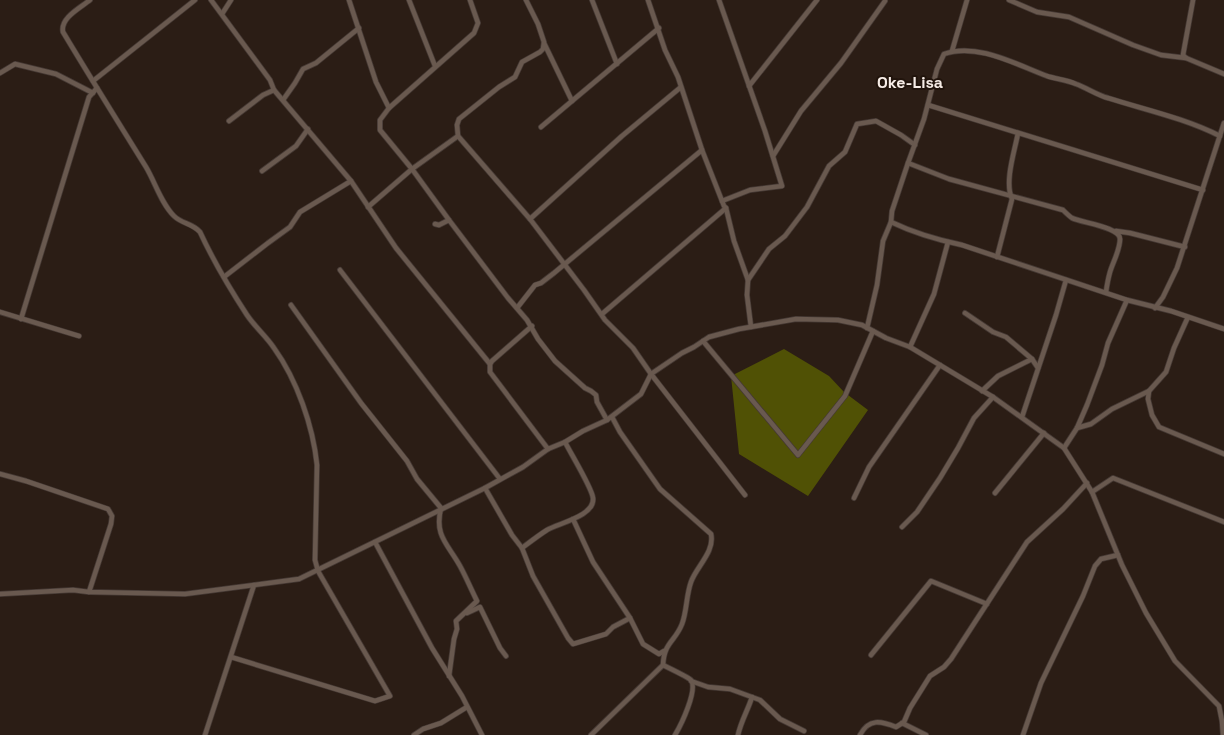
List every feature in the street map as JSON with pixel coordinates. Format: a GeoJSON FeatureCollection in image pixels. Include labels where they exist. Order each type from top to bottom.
{"type":"FeatureCollection","features":[{"type":"Feature","properties":{"kind":"street"},"geometry":{"type":"LineString","coordinates":[[90,0],[64,22],[62,29],[152,178],[168,208],[175,218],[195,226],[200,232],[248,316],[274,347],[301,397],[316,453],[315,560],[318,570],[390,696],[375,700],[231,657]]}},
{"type":"Feature","properties":{"kind":"street"},"geometry":{"type":"LineString","coordinates":[[93,80],[195,0]]}},
{"type":"Feature","properties":{"kind":"street"},"geometry":{"type":"LineString","coordinates":[[211,0],[270,80],[274,90],[351,181],[396,248],[490,364],[490,372],[548,449]]}},
{"type":"Feature","properties":{"kind":"street"},"geometry":{"type":"LineString","coordinates":[[222,14],[231,0]]}},
{"type":"Feature","properties":{"kind":"street"},"geometry":{"type":"LineString","coordinates":[[349,0],[376,82],[389,108]]}},
{"type":"Feature","properties":{"kind":"street"},"geometry":{"type":"LineString","coordinates":[[409,0],[435,66]]}},
{"type":"Feature","properties":{"kind":"street"},"geometry":{"type":"LineString","coordinates":[[470,0],[477,18],[477,28],[474,33],[389,108],[380,120],[380,130],[532,326],[538,339],[555,361],[585,388],[591,390],[596,395],[597,402],[607,420]]}},
{"type":"Feature","properties":{"kind":"street"},"geometry":{"type":"LineString","coordinates":[[526,0],[572,102]]}},
{"type":"Feature","properties":{"kind":"street"},"geometry":{"type":"LineString","coordinates":[[592,0],[617,64]]}},
{"type":"Feature","properties":{"kind":"street"},"geometry":{"type":"LineString","coordinates":[[648,0],[702,150],[726,208],[734,241],[748,280],[747,295],[751,327]]}},
{"type":"Feature","properties":{"kind":"street"},"geometry":{"type":"LineString","coordinates":[[720,0],[782,186],[750,190],[722,201]]}},
{"type":"Feature","properties":{"kind":"street"},"geometry":{"type":"LineString","coordinates":[[749,86],[817,0]]}},
{"type":"Feature","properties":{"kind":"street"},"geometry":{"type":"LineString","coordinates":[[952,51],[966,0]]}},
{"type":"Feature","properties":{"kind":"street"},"geometry":{"type":"LineString","coordinates":[[1009,0],[1037,12],[1069,17],[1133,46],[1160,54],[1186,58],[1224,74]]}},
{"type":"Feature","properties":{"kind":"street"},"geometry":{"type":"LineString","coordinates":[[1186,58],[1183,55],[1192,0]]}},
{"type":"Feature","properties":{"kind":"street"},"geometry":{"type":"LineString","coordinates":[[773,156],[801,111],[841,63],[885,1]]}},
{"type":"Feature","properties":{"kind":"street"},"geometry":{"type":"LineString","coordinates":[[283,100],[303,69],[316,63],[358,28]]}},
{"type":"Feature","properties":{"kind":"street"},"geometry":{"type":"LineString","coordinates":[[541,127],[659,28]]}},
{"type":"Feature","properties":{"kind":"street"},"geometry":{"type":"LineString","coordinates":[[544,42],[543,49],[540,52],[522,62],[515,77],[499,87],[459,119],[457,125],[458,136],[530,219],[602,314],[633,348],[745,495]]}},
{"type":"Feature","properties":{"kind":"street"},"geometry":{"type":"LineString","coordinates":[[867,328],[877,285],[883,241],[891,222],[892,212],[928,105],[937,69],[944,54],[952,51],[980,53],[1012,61],[1048,76],[1075,83],[1106,98],[1168,115],[1221,139]]}},
{"type":"Feature","properties":{"kind":"street"},"geometry":{"type":"LineString","coordinates":[[0,73],[14,64],[56,74],[93,92]]}},
{"type":"Feature","properties":{"kind":"street"},"geometry":{"type":"LineString","coordinates":[[21,319],[89,97],[97,88]]}},
{"type":"Feature","properties":{"kind":"street"},"geometry":{"type":"LineString","coordinates":[[530,219],[622,136],[681,88]]}},
{"type":"Feature","properties":{"kind":"street"},"geometry":{"type":"LineString","coordinates":[[229,121],[263,95],[274,90]]}},
{"type":"Feature","properties":{"kind":"street"},"geometry":{"type":"LineString","coordinates":[[928,105],[1202,190]]}},
{"type":"Feature","properties":{"kind":"street"},"geometry":{"type":"LineString","coordinates":[[748,280],[769,249],[785,236],[807,208],[828,166],[845,152],[857,124],[876,121],[915,145]]}},
{"type":"Feature","properties":{"kind":"street"},"geometry":{"type":"LineString","coordinates":[[1156,308],[1169,286],[1185,247],[1202,190],[1221,139],[1224,123]]}},
{"type":"Feature","properties":{"kind":"street"},"geometry":{"type":"LineString","coordinates":[[262,171],[296,146],[308,129]]}},
{"type":"Feature","properties":{"kind":"street"},"geometry":{"type":"LineString","coordinates":[[997,256],[1012,199],[1010,195],[1010,170],[1018,133]]}},
{"type":"Feature","properties":{"kind":"street"},"geometry":{"type":"LineString","coordinates":[[368,207],[412,169],[458,136]]}},
{"type":"Feature","properties":{"kind":"street"},"geometry":{"type":"LineString","coordinates":[[517,308],[535,285],[541,283],[564,265],[702,150]]}},
{"type":"Feature","properties":{"kind":"street"},"geometry":{"type":"LineString","coordinates":[[908,163],[949,179],[1064,210],[1070,217],[1114,231],[1130,233],[1185,247]]}},
{"type":"Feature","properties":{"kind":"street"},"geometry":{"type":"LineString","coordinates":[[224,277],[290,228],[300,212],[351,181]]}},
{"type":"Feature","properties":{"kind":"street"},"geometry":{"type":"LineString","coordinates":[[602,314],[726,208]]}},
{"type":"Feature","properties":{"kind":"street"},"geometry":{"type":"LineString","coordinates":[[435,224],[439,225],[449,220]]}},
{"type":"Feature","properties":{"kind":"street"},"geometry":{"type":"LineString","coordinates":[[891,222],[1127,300],[1223,329],[1224,321]]}},
{"type":"Feature","properties":{"kind":"street"},"geometry":{"type":"LineString","coordinates":[[1106,292],[1120,238],[1120,235],[1114,231]]}},
{"type":"Feature","properties":{"kind":"street"},"geometry":{"type":"LineString","coordinates":[[910,347],[934,294],[948,242]]}},
{"type":"Feature","properties":{"kind":"street"},"geometry":{"type":"LineString","coordinates":[[340,270],[500,480]]}},
{"type":"Feature","properties":{"kind":"street"},"geometry":{"type":"LineString","coordinates":[[1022,417],[1030,398],[1066,280]]}},
{"type":"Feature","properties":{"kind":"street"},"geometry":{"type":"LineString","coordinates":[[1064,448],[1077,428],[1100,371],[1108,343],[1127,300]]}},
{"type":"Feature","properties":{"kind":"street"},"geometry":{"type":"LineString","coordinates":[[290,305],[407,461],[417,479],[441,508],[439,526],[444,543],[460,565],[478,601],[456,620]]}},
{"type":"Feature","properties":{"kind":"street"},"geometry":{"type":"LineString","coordinates":[[0,312],[79,336]]}},
{"type":"Feature","properties":{"kind":"street"},"geometry":{"type":"LineString","coordinates":[[965,313],[993,332],[1006,338],[1032,359],[1038,368]]}},
{"type":"Feature","properties":{"kind":"street"},"geometry":{"type":"LineString","coordinates":[[1077,428],[1091,424],[1112,409],[1149,391],[1166,372],[1188,317]]}},
{"type":"Feature","properties":{"kind":"street"},"geometry":{"type":"LineString","coordinates":[[0,594],[73,590],[185,594],[299,578],[485,488],[523,467],[548,449],[607,420],[642,394],[651,374],[709,337],[751,327],[796,320],[838,320],[867,328],[910,347],[993,397],[1064,448],[1092,492],[1118,555],[1146,613],[1174,662],[1218,706],[1223,735]]}},
{"type":"Feature","properties":{"kind":"street"},"geometry":{"type":"LineString","coordinates":[[490,364],[532,326]]}},
{"type":"Feature","properties":{"kind":"street"},"geometry":{"type":"LineString","coordinates":[[703,341],[798,455],[845,396],[873,331]]}},
{"type":"Feature","properties":{"kind":"street"},"geometry":{"type":"LineString","coordinates":[[982,391],[998,376],[1032,359]]}},
{"type":"Feature","properties":{"kind":"street"},"geometry":{"type":"LineString","coordinates":[[854,498],[869,467],[940,365]]}},
{"type":"Feature","properties":{"kind":"street"},"geometry":{"type":"LineString","coordinates":[[1149,391],[1148,399],[1152,415],[1159,427],[1224,454]]}},
{"type":"Feature","properties":{"kind":"street"},"geometry":{"type":"LineString","coordinates":[[902,527],[916,512],[940,478],[974,418],[993,397]]}},
{"type":"Feature","properties":{"kind":"street"},"geometry":{"type":"LineString","coordinates":[[573,519],[600,574],[630,618],[643,644],[659,654],[664,651],[682,625],[690,583],[705,557],[712,539],[711,534],[660,489],[620,432],[612,417]]}},
{"type":"Feature","properties":{"kind":"street"},"geometry":{"type":"LineString","coordinates":[[995,493],[1044,433]]}},
{"type":"Feature","properties":{"kind":"street"},"geometry":{"type":"LineString","coordinates":[[522,548],[548,529],[582,515],[590,509],[593,503],[593,498],[565,442]]}},
{"type":"Feature","properties":{"kind":"street"},"geometry":{"type":"LineString","coordinates":[[0,474],[108,509],[112,516],[111,524],[90,592]]}},
{"type":"Feature","properties":{"kind":"street"},"geometry":{"type":"LineString","coordinates":[[1092,492],[1113,478],[1224,522]]}},
{"type":"Feature","properties":{"kind":"street"},"geometry":{"type":"LineString","coordinates":[[860,735],[868,725],[874,722],[881,722],[896,727],[902,723],[930,676],[944,667],[951,659],[1027,542],[1087,484]]}},
{"type":"Feature","properties":{"kind":"street"},"geometry":{"type":"LineString","coordinates":[[485,488],[512,535],[522,548],[533,576],[573,644],[606,634],[613,627],[630,618]]}},
{"type":"Feature","properties":{"kind":"street"},"geometry":{"type":"LineString","coordinates":[[375,542],[432,648],[482,735]]}},
{"type":"Feature","properties":{"kind":"street"},"geometry":{"type":"LineString","coordinates":[[1023,735],[1041,683],[1079,605],[1095,566],[1101,559],[1118,555]]}},
{"type":"Feature","properties":{"kind":"street"},"geometry":{"type":"LineString","coordinates":[[871,655],[931,581],[987,604]]}},
{"type":"Feature","properties":{"kind":"street"},"geometry":{"type":"LineString","coordinates":[[205,735],[254,585]]}},
{"type":"Feature","properties":{"kind":"street"},"geometry":{"type":"LineString","coordinates":[[456,620],[471,610],[480,607],[500,648],[506,656]]}},
{"type":"Feature","properties":{"kind":"street"},"geometry":{"type":"LineString","coordinates":[[449,676],[457,629],[456,620]]}},
{"type":"Feature","properties":{"kind":"street"},"geometry":{"type":"LineString","coordinates":[[591,735],[663,665],[664,651]]}},
{"type":"Feature","properties":{"kind":"street"},"geometry":{"type":"LineString","coordinates":[[663,665],[691,681],[708,687],[730,689],[760,700],[780,719],[804,732]]}},
{"type":"Feature","properties":{"kind":"street"},"geometry":{"type":"LineString","coordinates":[[675,735],[693,694],[691,681]]}},
{"type":"Feature","properties":{"kind":"street"},"geometry":{"type":"LineString","coordinates":[[738,735],[752,697]]}},
{"type":"Feature","properties":{"kind":"street"},"geometry":{"type":"LineString","coordinates":[[1218,706],[1224,702]]}},
{"type":"Feature","properties":{"kind":"street"},"geometry":{"type":"LineString","coordinates":[[414,735],[423,729],[441,724],[467,707]]}},
{"type":"Feature","properties":{"kind":"street"},"geometry":{"type":"LineString","coordinates":[[902,723],[926,735]]}},
{"type":"Feature","properties":{"kind":"shaded area"},"geometry":{"type":"Polygon","coordinates":[[[784,349],[829,376],[844,392],[868,410],[808,496],[739,454],[731,376],[784,349]]]}},
{"type":"Feature","properties":{"kind":"district","name":"Oke-Lisa"},"geometry":{"type":"Point","coordinates":[910,82]}}]}
